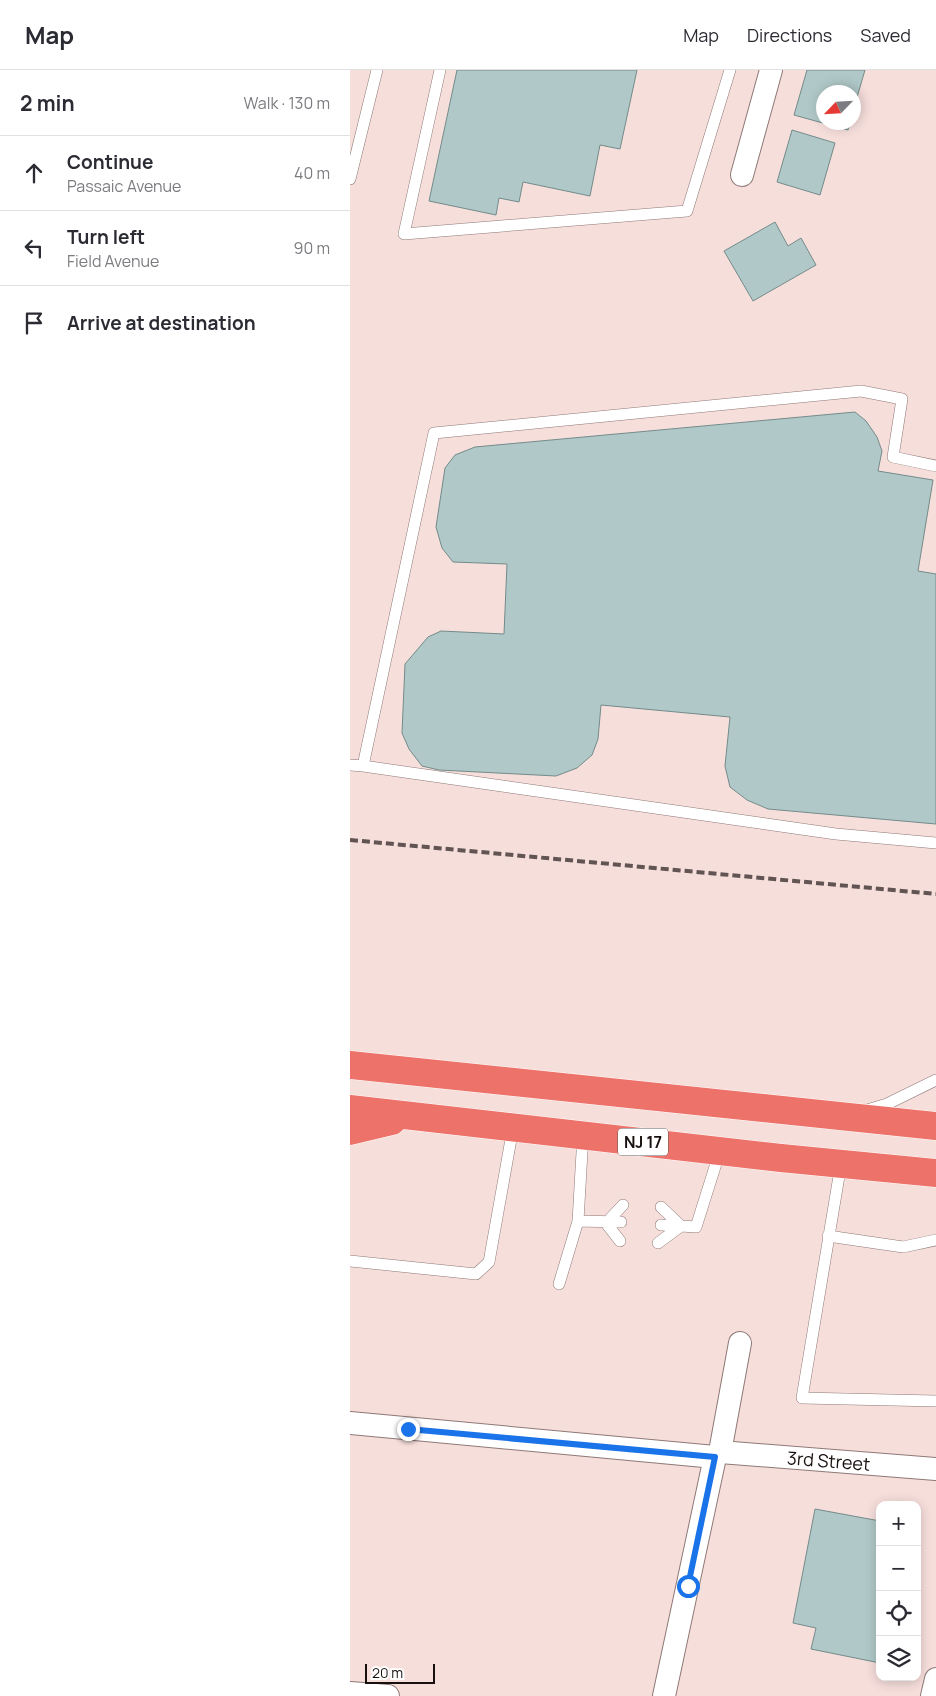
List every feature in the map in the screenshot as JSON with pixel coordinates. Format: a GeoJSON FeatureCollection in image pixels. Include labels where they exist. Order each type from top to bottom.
{"type":"FeatureCollection","features":[{"type":"Feature","properties":{"kind":"highway"},"geometry":{"type":"LineString","coordinates":[[350,1065],[936,1126]]}},
{"type":"Feature","properties":{"kind":"highway","name":"NJ 17"},"geometry":{"type":"LineString","coordinates":[[350,1109],[720,1151],[936,1173]]}},
{"type":"Feature","properties":{"kind":"highway"},"geometry":{"type":"LineString","coordinates":[[350,1131],[387,1122],[431,1118]]}},
{"type":"Feature","properties":{"kind":"street"},"geometry":{"type":"LineString","coordinates":[[742,175],[771,70]]}},
{"type":"Feature","properties":{"kind":"street"},"geometry":{"type":"LineString","coordinates":[[664,1696],[740,1343]]}},
{"type":"Feature","properties":{"kind":"street","name":"3rd Street"},"geometry":{"type":"LineString","coordinates":[[350,1423],[717,1454],[936,1469]]}},
{"type":"Feature","properties":{"kind":"street"},"geometry":{"type":"LineString","coordinates":[[932,1696],[936,1679]]}},
{"type":"Feature","properties":{"kind":"street"},"geometry":{"type":"LineString","coordinates":[[350,1693],[388,1696]]}},
{"type":"Feature","properties":{"kind":"lane"},"geometry":{"type":"LineString","coordinates":[[350,179],[377,70]]}},
{"type":"Feature","properties":{"kind":"lane"},"geometry":{"type":"LineString","coordinates":[[440,70],[404,234],[687,211],[730,70]]}},
{"type":"Feature","properties":{"kind":"lane"},"geometry":{"type":"LineString","coordinates":[[363,766],[434,433],[861,391],[902,399],[893,457],[936,466]]}},
{"type":"Feature","properties":{"kind":"lane"},"geometry":{"type":"LineString","coordinates":[[350,765],[836,834],[936,843]]}},
{"type":"Feature","properties":{"kind":"lane"},"geometry":{"type":"LineString","coordinates":[[841,1116],[887,1104],[936,1080]]}},
{"type":"Feature","properties":{"kind":"lane"},"geometry":{"type":"LineString","coordinates":[[350,1261],[476,1274],[489,1262],[513,1127]]}},
{"type":"Feature","properties":{"kind":"lane"},"geometry":{"type":"LineString","coordinates":[[559,1284],[578,1221],[583,1135]]}},
{"type":"Feature","properties":{"kind":"lane"},"geometry":{"type":"LineString","coordinates":[[661,1225],[696,1226],[720,1151]]}},
{"type":"Feature","properties":{"kind":"lane"},"geometry":{"type":"LineString","coordinates":[[841,1164],[802,1398],[936,1401]]}},
{"type":"Feature","properties":{"kind":"lane"},"geometry":{"type":"LineString","coordinates":[[606,1223],[623,1205]]}},
{"type":"Feature","properties":{"kind":"lane"},"geometry":{"type":"LineString","coordinates":[[661,1207],[681,1226]]}},
{"type":"Feature","properties":{"kind":"lane"},"geometry":{"type":"LineString","coordinates":[[578,1221],[621,1222]]}},
{"type":"Feature","properties":{"kind":"lane"},"geometry":{"type":"LineString","coordinates":[[606,1223],[620,1241]]}},
{"type":"Feature","properties":{"kind":"lane"},"geometry":{"type":"LineString","coordinates":[[658,1243],[681,1226]]}},
{"type":"Feature","properties":{"kind":"lane"},"geometry":{"type":"LineString","coordinates":[[828,1236],[902,1247],[936,1240]]}},
{"type":"Feature","properties":{"kind":"building"},"geometry":{"type":"Polygon","coordinates":[[[457,70],[637,70],[620,149],[600,145],[590,196],[523,182],[519,202],[499,198],[496,215],[429,201],[457,70]]]}},
{"type":"Feature","properties":{"kind":"building"},"geometry":{"type":"Polygon","coordinates":[[[807,70],[865,70],[861,85],[816,85],[816,121],[794,115],[807,70]]]}},
{"type":"Feature","properties":{"kind":"building"},"geometry":{"type":"Polygon","coordinates":[[[792,130],[835,143],[820,195],[777,182],[792,130]]]}},
{"type":"Feature","properties":{"kind":"building"},"geometry":{"type":"Polygon","coordinates":[[[775,222],[788,246],[801,238],[816,265],[753,301],[724,251],[775,222]]]}},
{"type":"Feature","properties":{"kind":"building"},"geometry":{"type":"Polygon","coordinates":[[[855,412],[866,421],[877,437],[882,451],[878,471],[933,480],[918,571],[936,574],[936,824],[768,809],[747,800],[730,787],[725,766],[730,717],[601,705],[598,739],[592,755],[577,768],[556,776],[439,770],[422,766],[409,749],[402,733],[405,664],[428,637],[441,631],[504,634],[507,564],[453,562],[442,548],[436,527],[445,468],[455,455],[475,447],[855,412]]]}},
{"type":"Feature","properties":{"kind":"building"},"geometry":{"type":"Polygon","coordinates":[[[815,1509],[876,1520],[876,1662],[811,1649],[816,1628],[793,1623],[815,1509]]]}},
{"type":"Feature","properties":{"kind":"railway"},"geometry":{"type":"LineString","coordinates":[[350,840],[936,894]]}},
{"type":"Feature","properties":{"kind":"route"},"geometry":{"type":"LineString","coordinates":[[408,1429],[715,1457],[688,1586]]}}]}
